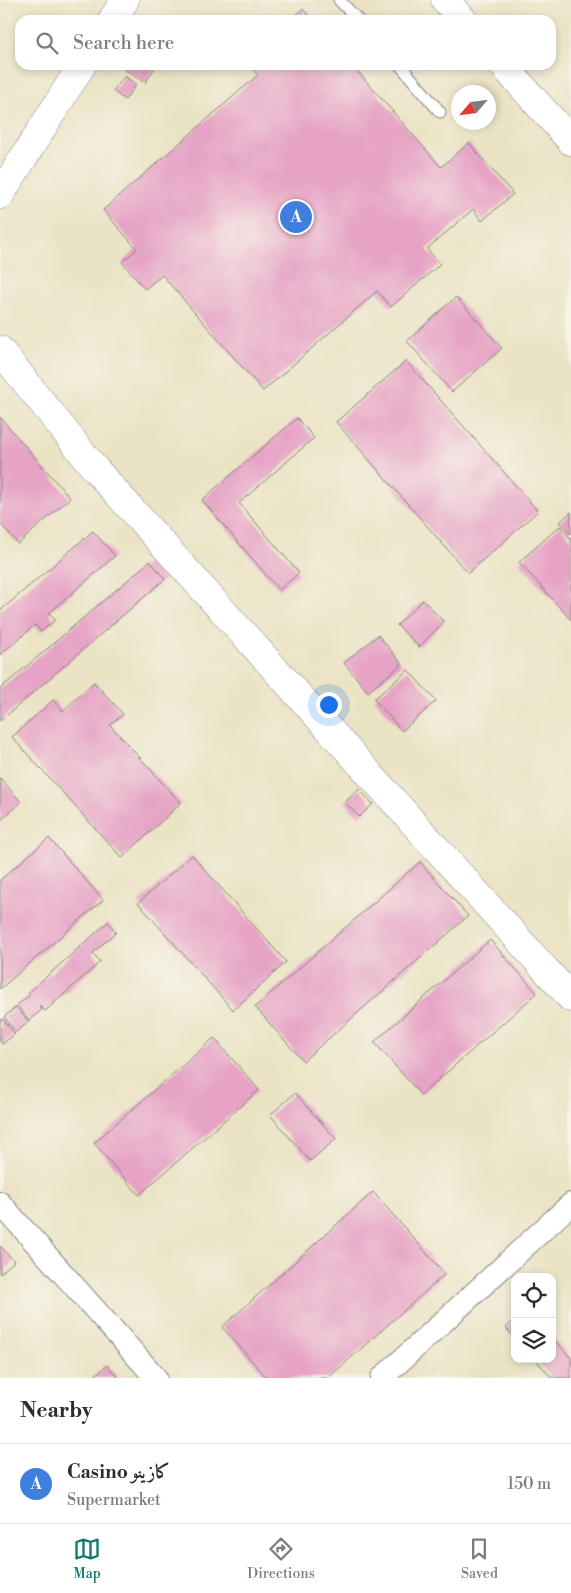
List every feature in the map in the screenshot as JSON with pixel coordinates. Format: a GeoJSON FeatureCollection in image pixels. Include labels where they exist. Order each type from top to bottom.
{"type":"FeatureCollection","features":[{"type":"Feature","properties":{"kind":"street"},"geometry":{"type":"LineString","coordinates":[[115,15],[125,0]]}},
{"type":"Feature","properties":{"kind":"street"},"geometry":{"type":"LineString","coordinates":[[445,0],[458,15]]}},
{"type":"Feature","properties":{"kind":"street"},"geometry":{"type":"LineString","coordinates":[[0,195],[79,70]]}},
{"type":"Feature","properties":{"kind":"street"},"geometry":{"type":"LineString","coordinates":[[507,70],[571,141]]}},
{"type":"Feature","properties":{"kind":"street"},"geometry":{"type":"LineString","coordinates":[[0,350],[96,470],[571,998]]}},
{"type":"Feature","properties":{"kind":"street"},"geometry":{"type":"LineString","coordinates":[[0,1203],[156,1378]]}},
{"type":"Feature","properties":{"kind":"street"},"geometry":{"type":"LineString","coordinates":[[382,1378],[571,1204]]}},
{"type":"Feature","properties":{"kind":"lane"},"geometry":{"type":"LineString","coordinates":[[338,0],[353,15]]}},
{"type":"Feature","properties":{"kind":"lane"},"geometry":{"type":"LineString","coordinates":[[404,70],[440,112]]}},
{"type":"Feature","properties":{"kind":"building"},"geometry":{"type":"Polygon","coordinates":[[[303,9],[308,15],[296,15],[303,9]]]}},
{"type":"Feature","properties":{"kind":"building"},"geometry":{"type":"Polygon","coordinates":[[[126,70],[153,70],[145,83],[126,70]]]}},
{"type":"Feature","properties":{"kind":"building"},"geometry":{"type":"Polygon","coordinates":[[[254,70],[356,70],[441,167],[469,143],[513,194],[482,221],[473,209],[427,249],[440,264],[391,307],[377,291],[263,391],[162,275],[145,289],[122,262],[137,249],[103,210],[258,75],[254,70]]]}},
{"type":"Feature","properties":{"kind":"building"},"geometry":{"type":"Polygon","coordinates":[[[125,76],[136,85],[125,100],[113,91],[125,76]]]}},
{"type":"Feature","properties":{"kind":"building"},"geometry":{"type":"Polygon","coordinates":[[[456,297],[502,348],[452,392],[407,341],[456,297]]]}},
{"type":"Feature","properties":{"kind":"building"},"geometry":{"type":"Polygon","coordinates":[[[406,361],[538,511],[468,573],[336,422],[406,361]]]}},
{"type":"Feature","properties":{"kind":"building"},"geometry":{"type":"Polygon","coordinates":[[[0,417],[70,498],[18,544],[0,523],[0,417]]]}},
{"type":"Feature","properties":{"kind":"building"},"geometry":{"type":"Polygon","coordinates":[[[297,418],[314,438],[239,503],[299,573],[279,590],[202,500],[297,418]]]}},
{"type":"Feature","properties":{"kind":"building"},"geometry":{"type":"Polygon","coordinates":[[[571,512],[571,534],[560,522],[571,512]]]}},
{"type":"Feature","properties":{"kind":"building"},"geometry":{"type":"Polygon","coordinates":[[[560,526],[571,539],[571,620],[519,562],[560,526]]]}},
{"type":"Feature","properties":{"kind":"building"},"geometry":{"type":"Polygon","coordinates":[[[93,531],[115,556],[49,613],[55,620],[41,632],[35,625],[0,655],[0,611],[93,531]]]}},
{"type":"Feature","properties":{"kind":"building"},"geometry":{"type":"Polygon","coordinates":[[[150,561],[165,579],[0,721],[0,689],[150,561]]]}},
{"type":"Feature","properties":{"kind":"building"},"geometry":{"type":"Polygon","coordinates":[[[423,600],[444,622],[419,647],[397,625],[423,600]]]}},
{"type":"Feature","properties":{"kind":"building"},"geometry":{"type":"Polygon","coordinates":[[[378,635],[402,664],[368,692],[344,663],[378,635]]]}},
{"type":"Feature","properties":{"kind":"building"},"geometry":{"type":"Polygon","coordinates":[[[408,670],[436,701],[402,731],[374,699],[408,670]]]}},
{"type":"Feature","properties":{"kind":"building"},"geometry":{"type":"Polygon","coordinates":[[[94,682],[123,714],[110,725],[181,803],[122,858],[12,737],[53,700],[63,711],[94,682]]]}},
{"type":"Feature","properties":{"kind":"building"},"geometry":{"type":"Polygon","coordinates":[[[0,778],[21,802],[0,821],[0,778]]]}},
{"type":"Feature","properties":{"kind":"building"},"geometry":{"type":"Polygon","coordinates":[[[359,789],[373,804],[359,817],[345,802],[359,789]]]}},
{"type":"Feature","properties":{"kind":"building"},"geometry":{"type":"Polygon","coordinates":[[[49,838],[103,900],[0,989],[0,880],[49,838]]]}},
{"type":"Feature","properties":{"kind":"building"},"geometry":{"type":"Polygon","coordinates":[[[192,855],[286,962],[233,1010],[138,903],[192,855]]]}},
{"type":"Feature","properties":{"kind":"building"},"geometry":{"type":"Polygon","coordinates":[[[420,862],[468,916],[303,1061],[255,1007],[420,862]]]}},
{"type":"Feature","properties":{"kind":"building"},"geometry":{"type":"Polygon","coordinates":[[[108,922],[116,932],[93,953],[100,962],[45,1011],[39,1005],[42,1010],[29,1020],[17,1005],[108,922]]]}},
{"type":"Feature","properties":{"kind":"building"},"geometry":{"type":"Polygon","coordinates":[[[490,940],[537,993],[421,1095],[374,1042],[490,940]]]}},
{"type":"Feature","properties":{"kind":"building"},"geometry":{"type":"Polygon","coordinates":[[[16,1007],[29,1022],[16,1032],[4,1017],[16,1007]]]}},
{"type":"Feature","properties":{"kind":"building"},"geometry":{"type":"Polygon","coordinates":[[[3,1019],[15,1034],[2,1044],[0,1041],[0,1021],[3,1019]]]}},
{"type":"Feature","properties":{"kind":"building"},"geometry":{"type":"Polygon","coordinates":[[[214,1038],[259,1090],[139,1195],[94,1143],[214,1038]]]}},
{"type":"Feature","properties":{"kind":"building"},"geometry":{"type":"Polygon","coordinates":[[[295,1093],[336,1139],[310,1161],[270,1115],[295,1093]]]}},
{"type":"Feature","properties":{"kind":"building"},"geometry":{"type":"Polygon","coordinates":[[[373,1192],[445,1274],[328,1378],[267,1378],[222,1327],[373,1192]]]}},
{"type":"Feature","properties":{"kind":"building"},"geometry":{"type":"Polygon","coordinates":[[[0,1246],[14,1261],[0,1274],[0,1246]]]}},
{"type":"Feature","properties":{"kind":"building"},"geometry":{"type":"Polygon","coordinates":[[[511,1323],[511,1334],[506,1328],[511,1323]]]}},
{"type":"Feature","properties":{"kind":"building"},"geometry":{"type":"Polygon","coordinates":[[[556,1341],[571,1358],[571,1378],[552,1378],[539,1363],[556,1363],[556,1341]]]}},
{"type":"Feature","properties":{"kind":"building"},"geometry":{"type":"Polygon","coordinates":[[[107,1365],[119,1378],[92,1378],[107,1365]]]}},
{"type":"Feature","properties":{"kind":"place","name":"Casino كازينو"},"geometry":{"type":"Point","coordinates":[296,217]}}]}
